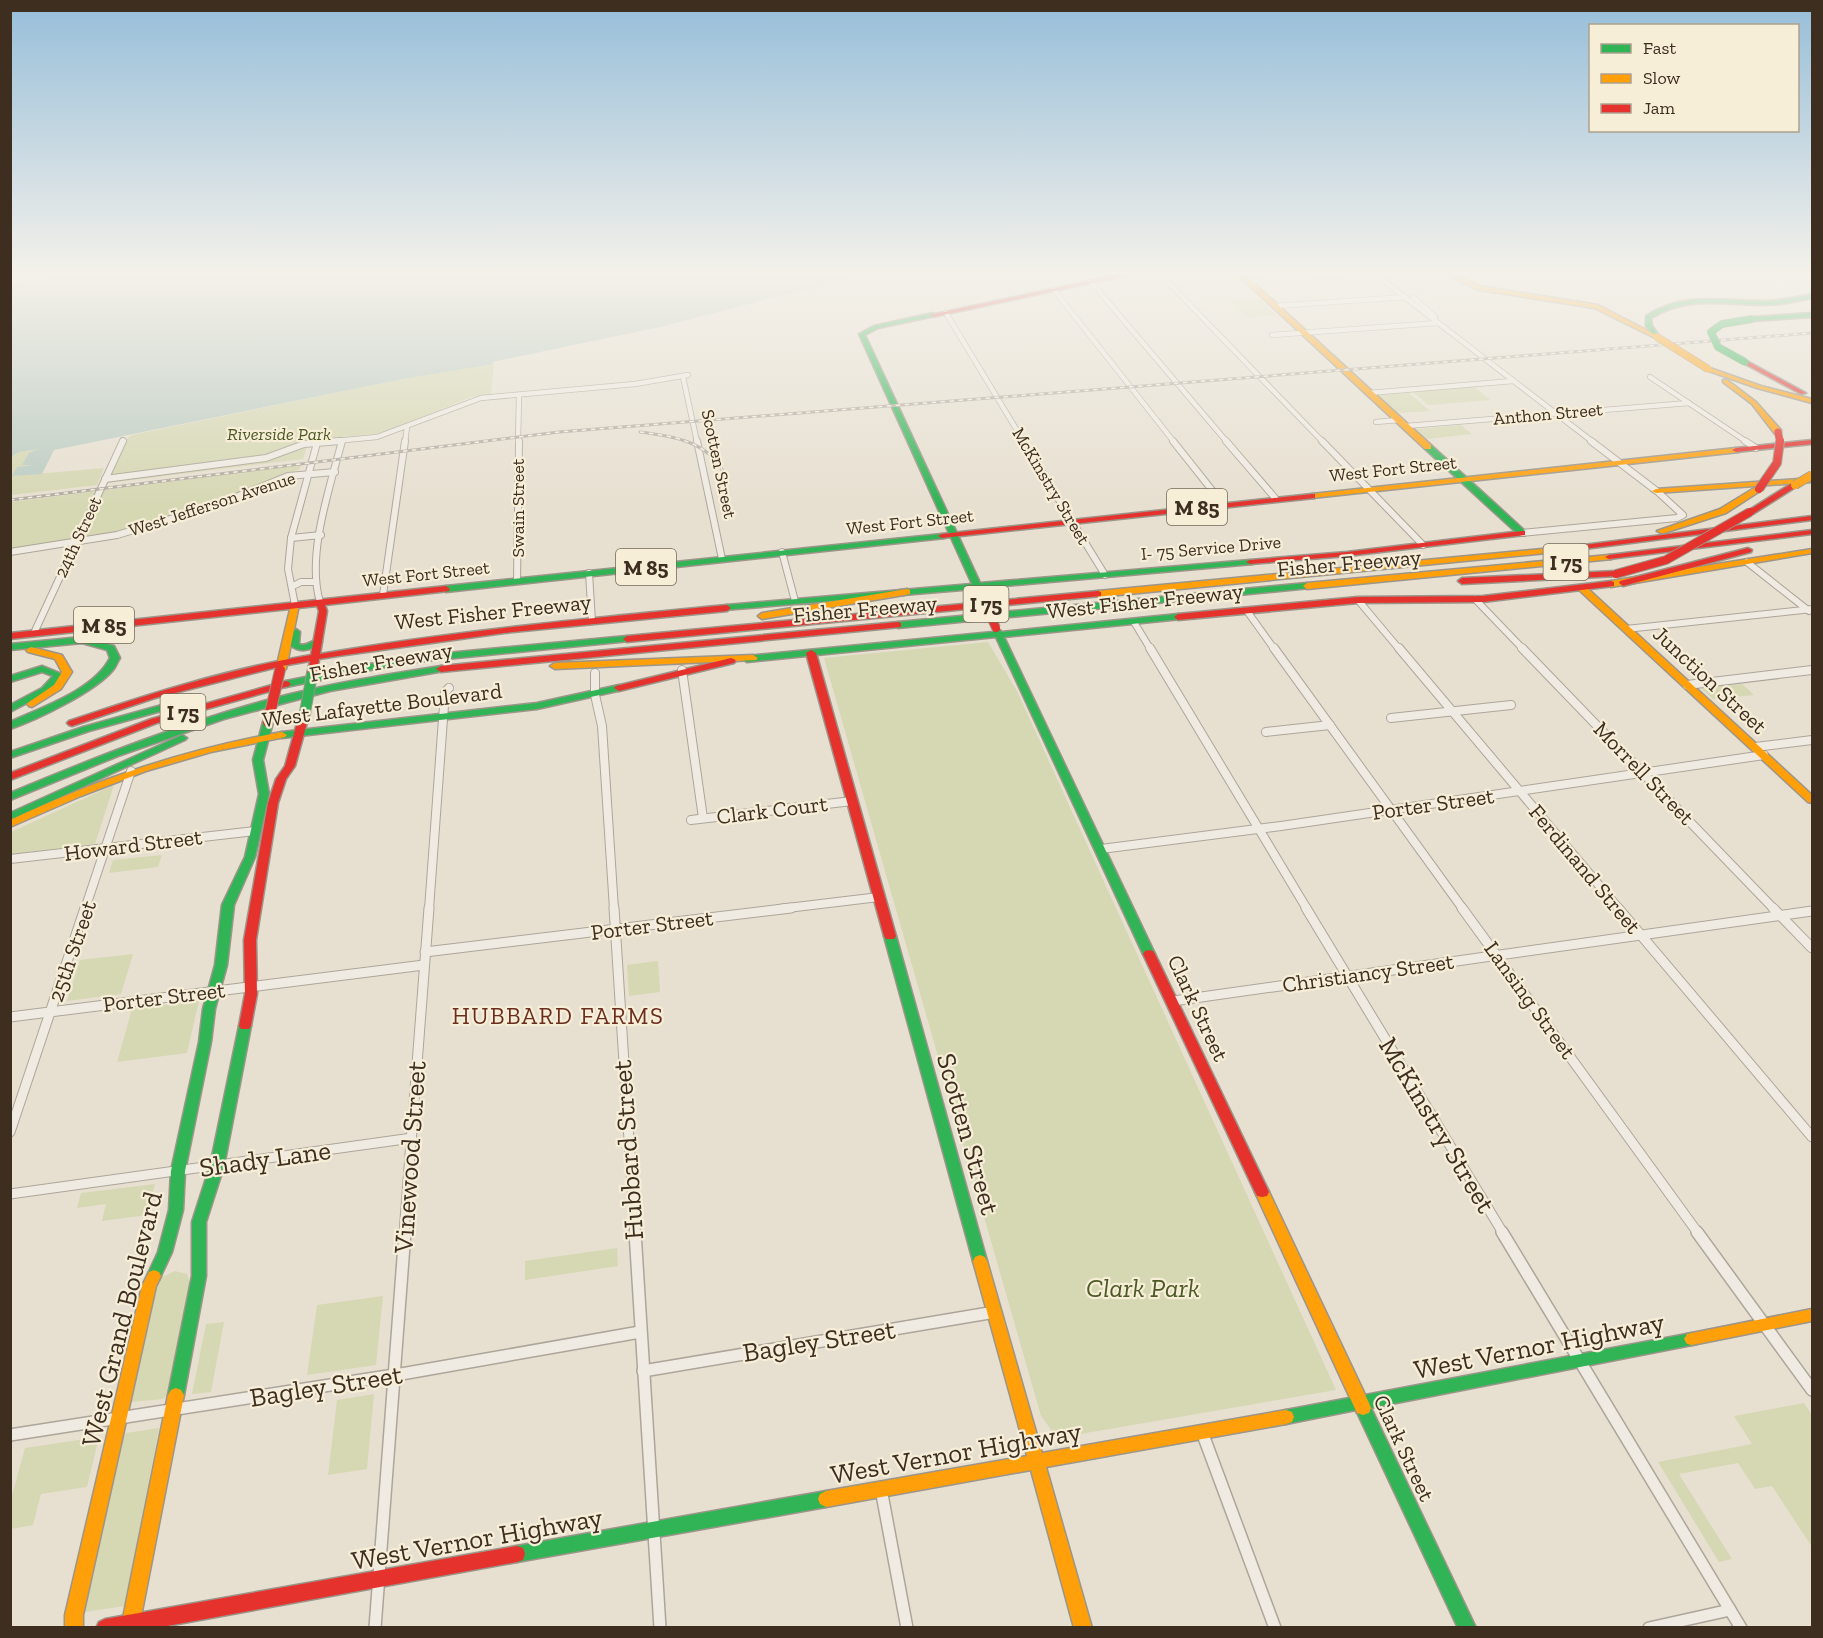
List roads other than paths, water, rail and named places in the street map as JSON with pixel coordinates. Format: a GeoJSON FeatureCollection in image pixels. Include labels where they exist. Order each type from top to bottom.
{"type":"FeatureCollection","features":[{"type":"Feature","properties":{"kind":"main road","name":"Clark Street"},"geometry":{"type":"LineString","coordinates":[[869,351],[997,631],[1467,1628]]}},
{"type":"Feature","properties":{"kind":"main road"},"geometry":{"type":"LineString","coordinates":[[1324,351],[1522,533]]}},
{"type":"Feature","properties":{"kind":"main road"},"geometry":{"type":"LineString","coordinates":[[1556,550],[1676,528],[1723,511],[1759,489],[1769,479],[1780,460],[1781,447],[1778,432],[1767,415],[1751,400],[1680,351]]}},
{"type":"Feature","properties":{"kind":"main road"},"geometry":{"type":"LineString","coordinates":[[1727,351],[1812,399]]}},
{"type":"Feature","properties":{"kind":"main road"},"geometry":{"type":"LineString","coordinates":[[1745,362],[1812,384]]}},
{"type":"Feature","properties":{"kind":"main road"},"geometry":{"type":"LineString","coordinates":[[1708,369],[1759,387],[1812,399]]}},
{"type":"Feature","properties":{"kind":"main road","name":"West Fort Street"},"geometry":{"type":"LineString","coordinates":[[10,636],[295,610],[320,602],[383,595],[1812,442]]}},
{"type":"Feature","properties":{"kind":"main road"},"geometry":{"type":"LineString","coordinates":[[1619,578],[1673,557],[1812,475]]}},
{"type":"Feature","properties":{"kind":"main road"},"geometry":{"type":"LineString","coordinates":[[1656,491],[1812,480]]}},
{"type":"Feature","properties":{"kind":"main road","name":"Fisher Freeway"},"geometry":{"type":"LineString","coordinates":[[10,778],[38,765],[178,713],[333,673],[405,660],[515,647],[1556,550],[1789,522],[1812,517]]}},
{"type":"Feature","properties":{"kind":"main road","name":"I- 75 Service Drive"},"geometry":{"type":"LineString","coordinates":[[1105,575],[1321,556],[1522,533]]}},
{"type":"Feature","properties":{"kind":"main road"},"geometry":{"type":"LineString","coordinates":[[1318,586],[1619,578],[1812,533]]}},
{"type":"Feature","properties":{"kind":"main road","name":"Fisher Freeway"},"geometry":{"type":"LineString","coordinates":[[10,797],[158,737],[246,710],[340,687],[473,665],[1656,553],[1812,533]]}},
{"type":"Feature","properties":{"kind":"main road","name":"West Fisher Freeway"},"geometry":{"type":"LineString","coordinates":[[753,658],[997,631],[1134,622],[1358,600],[1475,599],[1582,588],[1619,578],[1747,562],[1812,550]]}},
{"type":"Feature","properties":{"kind":"main road","name":"West Fisher Freeway"},"geometry":{"type":"LineString","coordinates":[[10,748],[127,704],[281,666],[425,638],[795,601],[907,592],[979,590],[1105,575]]}},
{"type":"Feature","properties":{"kind":"main road","name":"Junction Street"},"geometry":{"type":"LineString","coordinates":[[1582,588],[1812,800]]}},
{"type":"Feature","properties":{"kind":"main road"},"geometry":{"type":"LineString","coordinates":[[515,647],[745,618],[907,592]]}},
{"type":"Feature","properties":{"kind":"main road"},"geometry":{"type":"LineString","coordinates":[[131,1625],[175,1410],[199,1276],[197,1247],[199,1222],[217,1166],[251,987],[250,940],[275,794],[290,766],[304,712],[318,642],[322,610],[320,602]]}},
{"type":"Feature","properties":{"kind":"main road"},"geometry":{"type":"LineString","coordinates":[[295,610],[298,625],[295,646],[306,649],[318,642]]}},
{"type":"Feature","properties":{"kind":"main road","name":"West Grand Boulevard"},"geometry":{"type":"LineString","coordinates":[[75,1628],[74,1615],[149,1286],[165,1252],[176,1210],[178,1171],[223,956],[228,905],[252,846],[264,794],[258,760],[295,610]]}},
{"type":"Feature","properties":{"kind":"main road"},"geometry":{"type":"LineString","coordinates":[[10,647],[91,640],[111,648],[115,655],[114,664],[100,678],[10,726]]}},
{"type":"Feature","properties":{"kind":"main road"},"geometry":{"type":"LineString","coordinates":[[10,652],[31,650],[52,654],[64,662],[67,672],[61,683],[48,695],[10,715]]}},
{"type":"Feature","properties":{"kind":"main road","name":"Scotten Street"},"geometry":{"type":"LineString","coordinates":[[811,653],[1083,1628]]}},
{"type":"Feature","properties":{"kind":"main road"},"geometry":{"type":"LineString","coordinates":[[10,817],[176,741],[340,687],[494,670],[753,658]]}},
{"type":"Feature","properties":{"kind":"main road","name":"West Lafayette Boulevard"},"geometry":{"type":"LineString","coordinates":[[10,824],[131,771],[196,751],[299,732],[538,706],[595,695],[682,670],[753,658]]}},
{"type":"Feature","properties":{"kind":"main road"},"geometry":{"type":"LineString","coordinates":[[10,679],[43,670],[54,671],[59,675],[45,690],[10,709]]}},
{"type":"Feature","properties":{"kind":"main road"},"geometry":{"type":"LineString","coordinates":[[10,755],[86,729],[172,705],[230,691],[333,673]]}},
{"type":"Feature","properties":{"kind":"main road"},"geometry":{"type":"LineString","coordinates":[[252,846],[267,845]]}},
{"type":"Feature","properties":{"kind":"main road","name":"West Vernor Highway"},"geometry":{"type":"LineString","coordinates":[[105,1628],[1361,1403],[1812,1315]]}},
{"type":"Feature","properties":{"kind":"street","name":"McKinstry Street"},"geometry":{"type":"LineString","coordinates":[[970,351],[1105,575]]}},
{"type":"Feature","properties":{"kind":"street"},"geometry":{"type":"LineString","coordinates":[[1103,351],[1222,504]]}},
{"type":"Feature","properties":{"kind":"street"},"geometry":{"type":"LineString","coordinates":[[1151,351],[1275,498]]}},
{"type":"Feature","properties":{"kind":"street"},"geometry":{"type":"LineString","coordinates":[[1236,351],[1424,545]]}},
{"type":"Feature","properties":{"kind":"street"},"geometry":{"type":"LineString","coordinates":[[1475,351],[1656,491],[1683,516],[1522,533]]}},
{"type":"Feature","properties":{"kind":"street","name":"Scotten Street"},"geometry":{"type":"LineString","coordinates":[[519,394],[686,376],[722,559]]}},
{"type":"Feature","properties":{"kind":"street"},"geometry":{"type":"LineString","coordinates":[[1650,377],[1756,448]]}},
{"type":"Feature","properties":{"kind":"street"},"geometry":{"type":"LineString","coordinates":[[1369,393],[1513,381]]}},
{"type":"Feature","properties":{"kind":"street"},"geometry":{"type":"LineString","coordinates":[[105,479],[266,458],[300,445],[377,437],[470,401],[519,394]]}},
{"type":"Feature","properties":{"kind":"street","name":"Swain Street"},"geometry":{"type":"LineString","coordinates":[[517,581],[519,394]]}},
{"type":"Feature","properties":{"kind":"street","name":"Anthon Street"},"geometry":{"type":"LineString","coordinates":[[1376,422],[1402,423],[1555,414],[1689,403]]}},
{"type":"Feature","properties":{"kind":"street"},"geometry":{"type":"LineString","coordinates":[[383,595],[407,427]]}},
{"type":"Feature","properties":{"kind":"street","name":"24th Street"},"geometry":{"type":"LineString","coordinates":[[34,633],[123,441]]}},
{"type":"Feature","properties":{"kind":"street"},"geometry":{"type":"LineString","coordinates":[[320,602],[316,596],[315,564],[342,441]]}},
{"type":"Feature","properties":{"kind":"street","name":"West Grand Boulevard"},"geometry":{"type":"LineString","coordinates":[[295,610],[287,565],[291,538],[317,443]]}},
{"type":"Feature","properties":{"kind":"street","name":"West Jefferson Avenue"},"geometry":{"type":"LineString","coordinates":[[10,552],[127,532],[211,507],[288,476],[335,472]]}},
{"type":"Feature","properties":{"kind":"street"},"geometry":{"type":"LineString","coordinates":[[291,538],[321,535]]}},
{"type":"Feature","properties":{"kind":"street"},"geometry":{"type":"LineString","coordinates":[[782,552],[795,601]]}},
{"type":"Feature","properties":{"kind":"street"},"geometry":{"type":"LineString","coordinates":[[1747,562],[1811,610]]}},
{"type":"Feature","properties":{"kind":"street"},"geometry":{"type":"LineString","coordinates":[[589,573],[592,621]]}},
{"type":"Feature","properties":{"kind":"street"},"geometry":{"type":"LineString","coordinates":[[292,586],[301,582],[316,582]]}},
{"type":"Feature","properties":{"kind":"street","name":"Morrell Street"},"geometry":{"type":"LineString","coordinates":[[1475,599],[1812,948]]}},
{"type":"Feature","properties":{"kind":"street","name":"Ferdinand Street"},"geometry":{"type":"LineString","coordinates":[[1358,600],[1812,1137]]}},
{"type":"Feature","properties":{"kind":"street"},"geometry":{"type":"LineString","coordinates":[[1626,628],[1811,610]]}},
{"type":"Feature","properties":{"kind":"street","name":"Lansing Street"},"geometry":{"type":"LineString","coordinates":[[1247,611],[1812,1390]]}},
{"type":"Feature","properties":{"kind":"street","name":"McKinstry Street"},"geometry":{"type":"LineString","coordinates":[[1134,622],[1741,1628]]}},
{"type":"Feature","properties":{"kind":"street"},"geometry":{"type":"LineString","coordinates":[[682,670],[684,701],[703,818]]}},
{"type":"Feature","properties":{"kind":"street"},"geometry":{"type":"LineString","coordinates":[[1687,685],[1812,670]]}},
{"type":"Feature","properties":{"kind":"street","name":"Hubbard Street"},"geometry":{"type":"LineString","coordinates":[[595,673],[595,695],[602,726],[613,929],[660,1628]]}},
{"type":"Feature","properties":{"kind":"street","name":"Vinewood Street"},"geometry":{"type":"LineString","coordinates":[[375,1628],[392,1375],[443,716],[445,692],[449,688]]}},
{"type":"Feature","properties":{"kind":"street"},"geometry":{"type":"LineString","coordinates":[[1391,718],[1511,705]]}},
{"type":"Feature","properties":{"kind":"street"},"geometry":{"type":"LineString","coordinates":[[1266,732],[1330,725]]}},
{"type":"Feature","properties":{"kind":"street"},"geometry":{"type":"LineString","coordinates":[[1755,747],[1812,740]]}},
{"type":"Feature","properties":{"kind":"street","name":"Porter Street"},"geometry":{"type":"LineString","coordinates":[[1101,849],[1258,829],[1764,755]]}},
{"type":"Feature","properties":{"kind":"street","name":"25th Street"},"geometry":{"type":"LineString","coordinates":[[10,1132],[131,771]]}},
{"type":"Feature","properties":{"kind":"street","name":"Clark Court"},"geometry":{"type":"LineString","coordinates":[[692,820],[852,801]]}},
{"type":"Feature","properties":{"kind":"street","name":"Howard Street"},"geometry":{"type":"LineString","coordinates":[[10,859],[255,831]]}},
{"type":"Feature","properties":{"kind":"street","name":"Porter Street"},"geometry":{"type":"LineString","coordinates":[[425,952],[879,897]]}},
{"type":"Feature","properties":{"kind":"street","name":"Christiancy Street"},"geometry":{"type":"LineString","coordinates":[[1173,1001],[1812,911]]}},
{"type":"Feature","properties":{"kind":"street","name":"Porter Street"},"geometry":{"type":"LineString","coordinates":[[10,1017],[424,965]]}},
{"type":"Feature","properties":{"kind":"street","name":"Shady Lane"},"geometry":{"type":"LineString","coordinates":[[10,1194],[412,1138]]}},
{"type":"Feature","properties":{"kind":"street","name":"Bagley Street"},"geometry":{"type":"LineString","coordinates":[[642,1371],[995,1312]]}},
{"type":"Feature","properties":{"kind":"street","name":"Bagley Street"},"geometry":{"type":"LineString","coordinates":[[10,1435],[392,1375],[640,1332]]}},
{"type":"Feature","properties":{"kind":"street"},"geometry":{"type":"LineString","coordinates":[[1202,1432],[1275,1628]]}},
{"type":"Feature","properties":{"kind":"street"},"geometry":{"type":"LineString","coordinates":[[881,1490],[908,1628]]}},
{"type":"Feature","properties":{"kind":"street"},"geometry":{"type":"LineString","coordinates":[[1649,1628],[1730,1610]]}},
{"type":"Feature","properties":{"kind":"railway"},"geometry":{"type":"LineString","coordinates":[[10,500],[559,432],[1579,351]]}},
{"type":"Feature","properties":{"kind":"railway"},"geometry":{"type":"LineString","coordinates":[[640,432],[676,438],[699,447],[717,462],[724,473]]}},
{"type":"Feature","properties":{"kind":"district","name":"HUBBARD FARMS"},"geometry":{"type":"Point","coordinates":[558,1015]}},
{"type":"Feature","properties":{"kind":"park label","name":"Riverside Park"},"geometry":{"type":"Point","coordinates":[279,434]}},
{"type":"Feature","properties":{"kind":"park label","name":"Clark Park"},"geometry":{"type":"Point","coordinates":[1143,1288]}}]}
